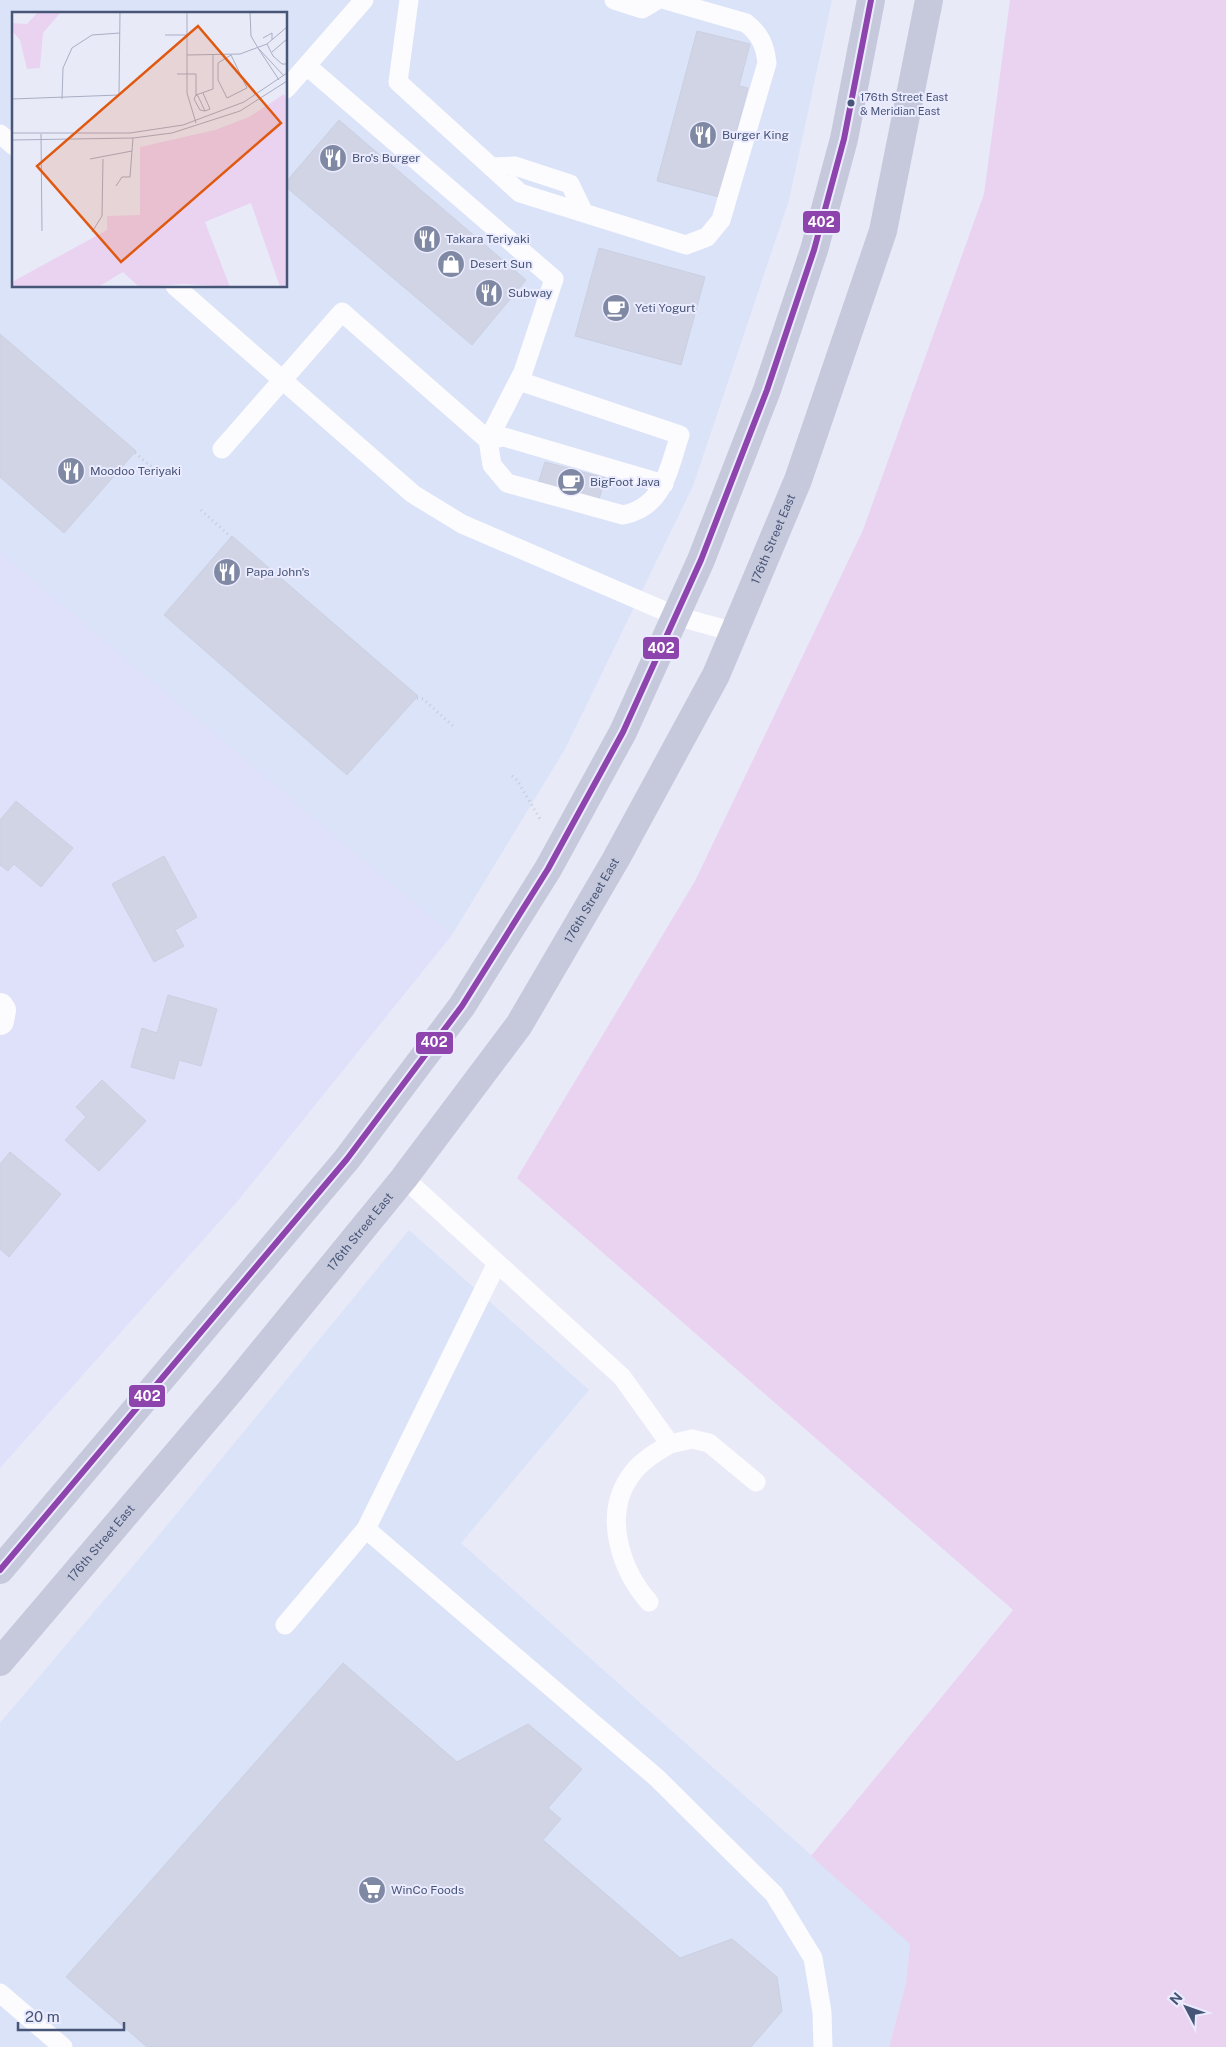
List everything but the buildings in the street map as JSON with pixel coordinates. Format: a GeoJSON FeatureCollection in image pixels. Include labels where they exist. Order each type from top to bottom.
{"type":"FeatureCollection","features":[{"type":"Feature","properties":{"kind":"main road"},"geometry":{"type":"LineString","coordinates":[[0,1570],[347,1159],[462,1006],[548,869],[618,740],[676,616],[701,560],[767,390],[814,250],[844,139],[871,0]]}},
{"type":"Feature","properties":{"kind":"main road","name":"176th Street East"},"geometry":{"type":"LineString","coordinates":[[0,1662],[231,1390],[404,1178],[519,1025],[621,850],[716,676],[798,480],[884,231],[928,4]]}},
{"type":"Feature","properties":{"kind":"street"},"geometry":{"type":"LineString","coordinates":[[0,1007],[2,1010],[0,1021]]}},
{"type":"Feature","properties":{"kind":"lane"},"geometry":{"type":"LineString","coordinates":[[288,87],[364,0]]}},
{"type":"Feature","properties":{"kind":"lane"},"geometry":{"type":"LineString","coordinates":[[409,0],[398,82],[520,193],[583,211],[686,245],[707,238],[721,220],[767,63],[765,46],[756,31],[746,23],[666,0]]}},
{"type":"Feature","properties":{"kind":"lane"},"geometry":{"type":"LineString","coordinates":[[614,0],[650,4]]}},
{"type":"Feature","properties":{"kind":"lane"},"geometry":{"type":"LineString","coordinates":[[307,66],[554,280],[519,381],[488,440],[492,465],[507,483],[623,515],[635,513],[654,501],[664,484],[680,435],[519,381]]}},
{"type":"Feature","properties":{"kind":"lane"},"geometry":{"type":"LineString","coordinates":[[0,134],[12,144]]}},
{"type":"Feature","properties":{"kind":"lane"},"geometry":{"type":"LineString","coordinates":[[177,288],[414,494],[462,524],[676,616],[734,632]]}},
{"type":"Feature","properties":{"kind":"lane"},"geometry":{"type":"LineString","coordinates":[[222,449],[342,312],[488,440]]}},
{"type":"Feature","properties":{"kind":"lane"},"geometry":{"type":"LineString","coordinates":[[488,440],[504,437],[664,484]]}},
{"type":"Feature","properties":{"kind":"lane"},"geometry":{"type":"LineString","coordinates":[[404,1178],[622,1377],[670,1444]]}},
{"type":"Feature","properties":{"kind":"lane"},"geometry":{"type":"LineString","coordinates":[[285,1625],[366,1529],[497,1263]]}},
{"type":"Feature","properties":{"kind":"lane"},"geometry":{"type":"LineString","coordinates":[[649,1602],[635,1586],[623,1559],[617,1524],[619,1501],[629,1478],[648,1457],[670,1444],[692,1439],[709,1443],[756,1482]]}},
{"type":"Feature","properties":{"kind":"lane"},"geometry":{"type":"LineString","coordinates":[[366,1529],[657,1778],[774,1894],[813,1958],[822,2012],[824,2047]]}},
{"type":"Feature","properties":{"kind":"lane"},"geometry":{"type":"LineString","coordinates":[[0,1993],[62,2047]]}},
{"type":"Feature","properties":{"kind":"path"},"geometry":{"type":"LineString","coordinates":[[135,453],[165,478]]}},
{"type":"Feature","properties":{"kind":"path"},"geometry":{"type":"LineString","coordinates":[[201,510],[231,537]]}},
{"type":"Feature","properties":{"kind":"path"},"geometry":{"type":"LineString","coordinates":[[417,698],[423,699],[453,726]]}},
{"type":"Feature","properties":{"kind":"path"},"geometry":{"type":"LineString","coordinates":[[512,776],[517,780],[540,819]]}},
{"type":"Feature","properties":{"kind":"shaded area"},"geometry":{"type":"Polygon","coordinates":[[[0,0],[832,0],[789,200],[693,486],[565,749],[452,935],[0,552],[0,0]]]}},
{"type":"Feature","properties":{"kind":"shaded area"},"geometry":{"type":"Polygon","coordinates":[[[1010,0],[1226,0],[1226,2047],[889,2047],[906,1983],[910,1944],[811,1856],[1013,1610],[517,1178],[695,881],[863,530],[984,194],[1010,0]]]}},
{"type":"Feature","properties":{"kind":"shaded area"},"geometry":{"type":"Polygon","coordinates":[[[0,552],[452,935],[237,1202],[0,1468],[0,552]]]}},
{"type":"Feature","properties":{"kind":"shaded area"},"geometry":{"type":"Polygon","coordinates":[[[409,1230],[589,1390],[461,1543],[911,1944],[906,1983],[889,2047],[0,2047],[0,1723],[155,1540],[409,1230]]]}},
{"type":"Feature","properties":{"kind":"transit line","name":"402"},"geometry":{"type":"LineString","coordinates":[[0,1570],[347,1159],[462,1006],[548,869],[623,732],[701,560],[767,390],[814,250],[844,139],[871,0]]}},
{"type":"Feature","properties":{"kind":"place","name":"176th Street East & Meridian East"},"geometry":{"type":"Point","coordinates":[851,103]}},
{"type":"Feature","properties":{"kind":"place","name":"Burger King"},"geometry":{"type":"Point","coordinates":[703,135]}},
{"type":"Feature","properties":{"kind":"place","name":"Bro's Burger"},"geometry":{"type":"Point","coordinates":[333,158]}},
{"type":"Feature","properties":{"kind":"place","name":"Takara Teriyaki"},"geometry":{"type":"Point","coordinates":[427,239]}},
{"type":"Feature","properties":{"kind":"place","name":"Desert Sun"},"geometry":{"type":"Point","coordinates":[451,264]}},
{"type":"Feature","properties":{"kind":"place","name":"Subway"},"geometry":{"type":"Point","coordinates":[489,293]}},
{"type":"Feature","properties":{"kind":"place","name":"Yeti Yogurt"},"geometry":{"type":"Point","coordinates":[616,308]}},
{"type":"Feature","properties":{"kind":"place","name":"Moodoo Teriyaki"},"geometry":{"type":"Point","coordinates":[71,471]}},
{"type":"Feature","properties":{"kind":"place","name":"BigFoot Java"},"geometry":{"type":"Point","coordinates":[571,482]}},
{"type":"Feature","properties":{"kind":"place","name":"Papa John's"},"geometry":{"type":"Point","coordinates":[227,572]}},
{"type":"Feature","properties":{"kind":"place","name":"WinCo Foods"},"geometry":{"type":"Point","coordinates":[372,1890]}}]}
